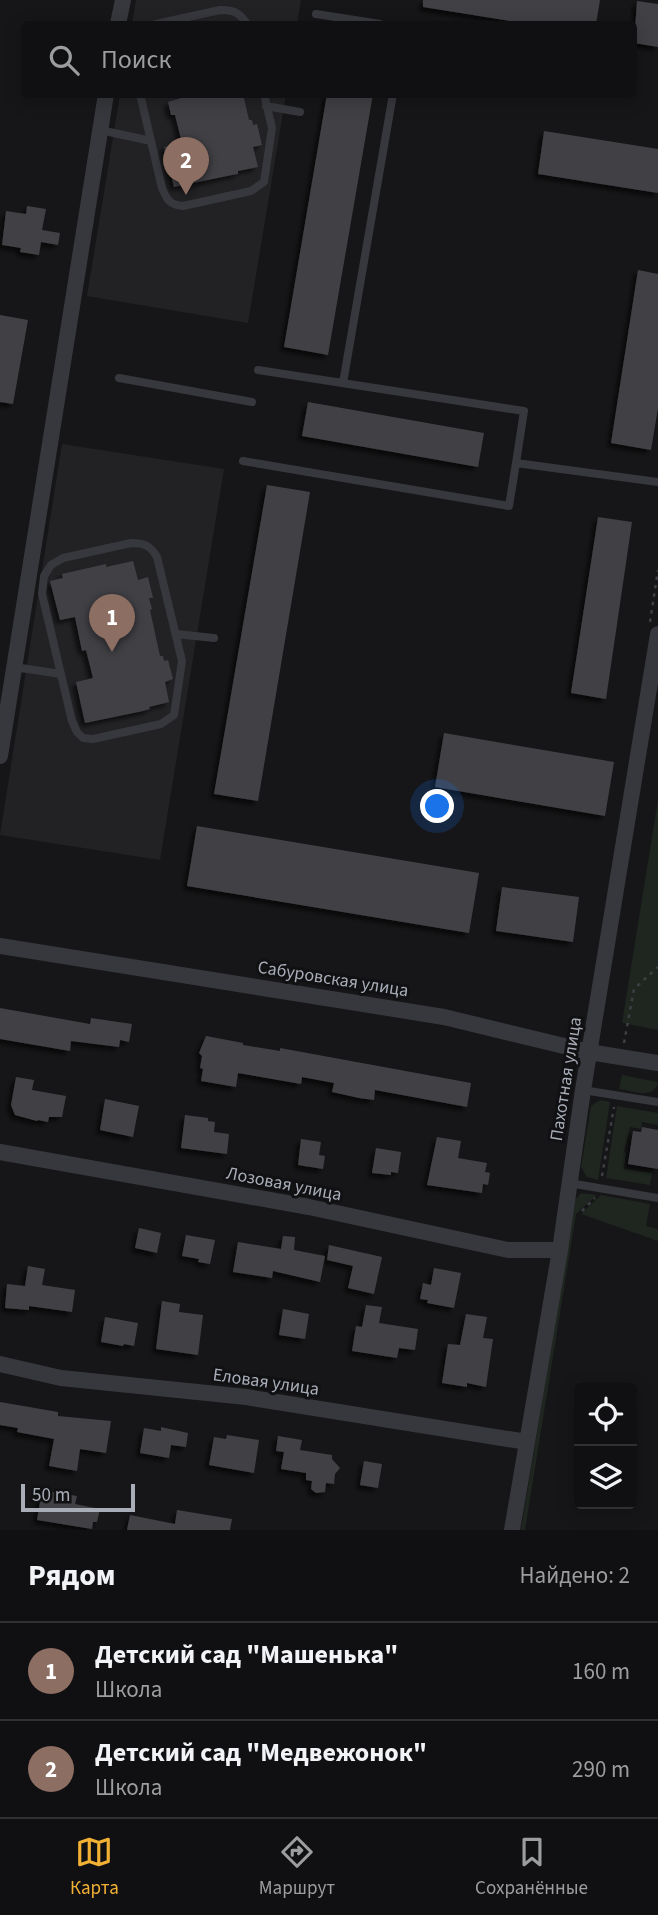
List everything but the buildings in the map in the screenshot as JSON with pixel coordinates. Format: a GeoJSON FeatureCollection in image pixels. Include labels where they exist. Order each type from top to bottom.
{"type":"FeatureCollection","features":[{"type":"Feature","properties":{"kind":"street"},"geometry":{"type":"LineString","coordinates":[[118,21],[122,0]]}},
{"type":"Feature","properties":{"kind":"street"},"geometry":{"type":"LineString","coordinates":[[0,756],[105,98]]}},
{"type":"Feature","properties":{"kind":"street","name":"Пахотная улица"},"geometry":{"type":"LineString","coordinates":[[512,1530],[560,1250],[589,1052],[658,634]]}},
{"type":"Feature","properties":{"kind":"street","name":"Сабуровская улица"},"geometry":{"type":"LineString","coordinates":[[0,946],[444,1017],[589,1052],[658,1063]]}},
{"type":"Feature","properties":{"kind":"street","name":"Лозовая улица"},"geometry":{"type":"LineString","coordinates":[[0,1152],[309,1207],[508,1250],[560,1250]]}},
{"type":"Feature","properties":{"kind":"street","name":"Еловая улица"},"geometry":{"type":"LineString","coordinates":[[0,1364],[61,1378],[246,1397],[527,1442]]}},
{"type":"Feature","properties":{"kind":"lane"},"geometry":{"type":"LineString","coordinates":[[170,21],[231,10],[240,14],[245,21]]}},
{"type":"Feature","properties":{"kind":"lane"},"geometry":{"type":"LineString","coordinates":[[316,14],[361,21]]}},
{"type":"Feature","properties":{"kind":"lane"},"geometry":{"type":"LineString","coordinates":[[141,98],[166,199],[173,205],[183,206],[251,191],[264,182],[272,128],[265,98]]}},
{"type":"Feature","properties":{"kind":"lane"},"geometry":{"type":"LineString","coordinates":[[343,383],[392,98]]}},
{"type":"Feature","properties":{"kind":"lane"},"geometry":{"type":"LineString","coordinates":[[266,106],[300,112]]}},
{"type":"Feature","properties":{"kind":"lane"},"geometry":{"type":"LineString","coordinates":[[100,130],[151,141]]}},
{"type":"Feature","properties":{"kind":"lane"},"geometry":{"type":"LineString","coordinates":[[243,461],[509,506],[524,411],[258,370]]}},
{"type":"Feature","properties":{"kind":"lane"},"geometry":{"type":"LineString","coordinates":[[119,378],[252,402]]}},
{"type":"Feature","properties":{"kind":"lane"},"geometry":{"type":"LineString","coordinates":[[516,463],[658,482]]}},
{"type":"Feature","properties":{"kind":"lane"},"geometry":{"type":"LineString","coordinates":[[131,543],[151,547],[157,557],[182,661],[174,715],[161,724],[93,739],[83,738],[72,721],[61,674],[42,593],[44,576],[51,565],[63,558],[131,543]]}},
{"type":"Feature","properties":{"kind":"lane"},"geometry":{"type":"LineString","coordinates":[[176,634],[214,638]]}},
{"type":"Feature","properties":{"kind":"lane"},"geometry":{"type":"LineString","coordinates":[[14,667],[61,674]]}},
{"type":"Feature","properties":{"kind":"lane"},"geometry":{"type":"LineString","coordinates":[[583,1090],[658,1102]]}},
{"type":"Feature","properties":{"kind":"lane"},"geometry":{"type":"LineString","coordinates":[[569,1183],[658,1198]]}},
{"type":"Feature","properties":{"kind":"path"},"geometry":{"type":"LineString","coordinates":[[623,1048],[634,989],[658,967]]}},
{"type":"Feature","properties":{"kind":"path"},"geometry":{"type":"LineString","coordinates":[[578,1214],[599,1195],[615,1096]]}},
{"type":"Feature","properties":{"kind":"shaded area"},"geometry":{"type":"Polygon","coordinates":[[[136,0],[301,0],[298,21],[132,21],[136,0]]]}},
{"type":"Feature","properties":{"kind":"shaded area"},"geometry":{"type":"Polygon","coordinates":[[[120,98],[286,98],[248,323],[87,296],[120,98]]]}},
{"type":"Feature","properties":{"kind":"shaded area"},"geometry":{"type":"Polygon","coordinates":[[[62,444],[224,469],[160,860],[0,835],[62,444]]]}},
{"type":"Feature","properties":{"kind":"shaded area"},"geometry":{"type":"Polygon","coordinates":[[[658,800],[658,1030],[622,1023],[658,800]]]}},
{"type":"Feature","properties":{"kind":"shaded area"},"geometry":{"type":"Polygon","coordinates":[[[622,1075],[658,1082],[656,1088],[648,1093],[619,1089],[622,1075]]]}},
{"type":"Feature","properties":{"kind":"shaded area"},"geometry":{"type":"Polygon","coordinates":[[[600,1100],[610,1102],[598,1180],[587,1177],[581,1167],[591,1106],[600,1100]]]}},
{"type":"Feature","properties":{"kind":"shaded area"},"geometry":{"type":"Polygon","coordinates":[[[617,1106],[658,1113],[658,1125],[642,1122],[641,1129],[630,1127],[624,1151],[624,1169],[652,1173],[650,1185],[606,1178],[617,1106]]]}},
{"type":"Feature","properties":{"kind":"shaded area"},"geometry":{"type":"Polygon","coordinates":[[[581,1193],[597,1195],[576,1214],[525,1530],[521,1530],[575,1200],[581,1193]]]}},
{"type":"Feature","properties":{"kind":"shaded area"},"geometry":{"type":"Polygon","coordinates":[[[601,1195],[650,1204],[646,1226],[658,1229],[658,1241],[581,1214],[601,1195]]]}},
{"type":"Feature","properties":{"kind":"place","name":"Детский сад \"Медвежонок\""},"geometry":{"type":"Point","coordinates":[186,195]}},
{"type":"Feature","properties":{"kind":"place","name":"Детский сад \"Машенька\""},"geometry":{"type":"Point","coordinates":[112,652]}}]}
